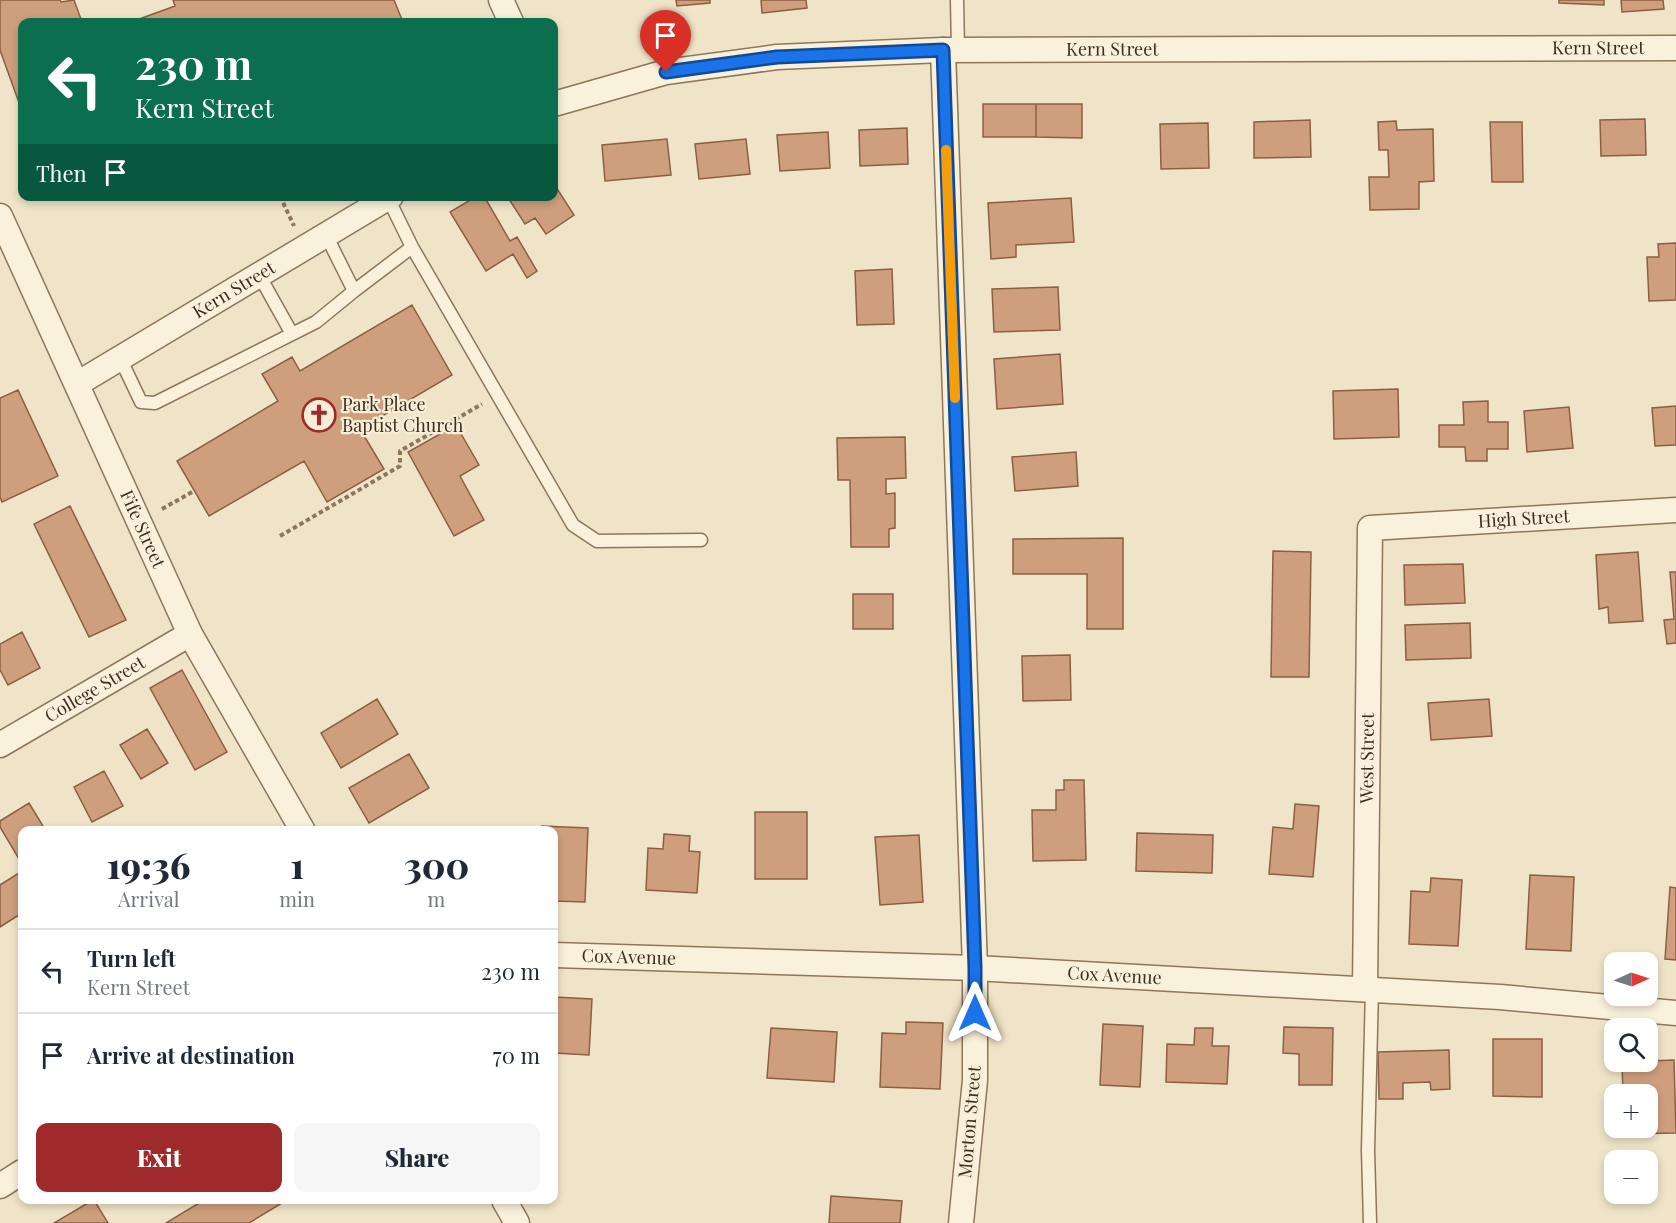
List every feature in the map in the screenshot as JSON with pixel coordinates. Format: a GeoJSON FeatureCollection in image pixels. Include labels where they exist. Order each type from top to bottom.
{"type":"FeatureCollection","features":[{"type":"Feature","properties":{"kind":"street"},"geometry":{"type":"LineString","coordinates":[[501,0],[509,18]]}},
{"type":"Feature","properties":{"kind":"street","name":"Kern Street"},"geometry":{"type":"LineString","coordinates":[[558,103],[666,72],[777,57],[950,50],[1676,48]]}},
{"type":"Feature","properties":{"kind":"street","name":"Morton Street"},"geometry":{"type":"LineString","coordinates":[[950,50],[975,968],[975,1080],[961,1223]]}},
{"type":"Feature","properties":{"kind":"street","name":"Kern Street"},"geometry":{"type":"LineString","coordinates":[[76,384],[383,201]]}},
{"type":"Feature","properties":{"kind":"street","name":"Fife Street"},"geometry":{"type":"LineString","coordinates":[[0,216],[190,634],[300,826]]}},
{"type":"Feature","properties":{"kind":"street","name":"High Street"},"geometry":{"type":"LineString","coordinates":[[1370,528],[1676,510]]}},
{"type":"Feature","properties":{"kind":"street","name":"West Street"},"geometry":{"type":"LineString","coordinates":[[1368,989],[1370,528]]}},
{"type":"Feature","properties":{"kind":"street","name":"College Street"},"geometry":{"type":"LineString","coordinates":[[0,746],[190,634]]}},
{"type":"Feature","properties":{"kind":"street","name":"Cox Avenue"},"geometry":{"type":"LineString","coordinates":[[558,955],[975,968],[1500,997],[1676,1012]]}},
{"type":"Feature","properties":{"kind":"street"},"geometry":{"type":"LineString","coordinates":[[0,1186],[18,1175]]}},
{"type":"Feature","properties":{"kind":"street"},"geometry":{"type":"LineString","coordinates":[[506,1204],[517,1223]]}},
{"type":"Feature","properties":{"kind":"lane"},"geometry":{"type":"LineString","coordinates":[[950,50],[957,0]]}},
{"type":"Feature","properties":{"kind":"lane"},"geometry":{"type":"LineString","coordinates":[[392,201],[412,247],[573,525],[597,541],[700,540]]}},
{"type":"Feature","properties":{"kind":"lane"},"geometry":{"type":"LineString","coordinates":[[326,235],[354,291]]}},
{"type":"Feature","properties":{"kind":"lane"},"geometry":{"type":"LineString","coordinates":[[120,358],[141,402],[155,403],[316,322],[412,247]]}},
{"type":"Feature","properties":{"kind":"lane"},"geometry":{"type":"LineString","coordinates":[[258,275],[292,334]]}},
{"type":"Feature","properties":{"kind":"lane"},"geometry":{"type":"LineString","coordinates":[[1368,989],[1370,1223]]}},
{"type":"Feature","properties":{"kind":"path"},"geometry":{"type":"LineString","coordinates":[[280,536],[400,466],[400,451],[498,396]]}},
{"type":"Feature","properties":{"kind":"path"},"geometry":{"type":"LineString","coordinates":[[140,522],[194,491]]}},
{"type":"Feature","properties":{"kind":"building"},"geometry":{"type":"Polygon","coordinates":[[[0,0],[60,0],[61,2],[74,0],[81,18],[18,18],[18,100],[0,50],[0,0]]]}},
{"type":"Feature","properties":{"kind":"building"},"geometry":{"type":"Polygon","coordinates":[[[173,0],[394,0],[401,18],[142,18],[175,6],[173,0]]]}},
{"type":"Feature","properties":{"kind":"building"},"geometry":{"type":"Polygon","coordinates":[[[676,0],[710,0],[710,3],[677,6],[676,0]]]}},
{"type":"Feature","properties":{"kind":"building"},"geometry":{"type":"Polygon","coordinates":[[[761,0],[806,0],[807,8],[762,13],[761,0]]]}},
{"type":"Feature","properties":{"kind":"building"},"geometry":{"type":"Polygon","coordinates":[[[1559,0],[1604,0],[1604,5],[1559,3],[1559,0]]]}},
{"type":"Feature","properties":{"kind":"building"},"geometry":{"type":"Polygon","coordinates":[[[1621,0],[1663,0],[1664,9],[1622,12],[1621,0]]]}},
{"type":"Feature","properties":{"kind":"building"},"geometry":{"type":"Polygon","coordinates":[[[983,104],[1036,104],[1036,137],[983,137],[983,104]]]}},
{"type":"Feature","properties":{"kind":"building"},"geometry":{"type":"Polygon","coordinates":[[[1036,104],[1082,104],[1082,138],[1036,137],[1036,104]]]}},
{"type":"Feature","properties":{"kind":"building"},"geometry":{"type":"Polygon","coordinates":[[[1645,119],[1646,155],[1601,156],[1600,120],[1645,119]]]}},
{"type":"Feature","properties":{"kind":"building"},"geometry":{"type":"Polygon","coordinates":[[[1310,120],[1311,157],[1254,158],[1254,122],[1310,120]]]}},
{"type":"Feature","properties":{"kind":"building"},"geometry":{"type":"Polygon","coordinates":[[[1396,121],[1397,130],[1433,129],[1434,181],[1419,182],[1419,209],[1370,210],[1369,177],[1389,177],[1388,150],[1379,150],[1378,122],[1396,121]]]}},
{"type":"Feature","properties":{"kind":"building"},"geometry":{"type":"Polygon","coordinates":[[[1490,122],[1522,122],[1523,182],[1492,182],[1490,122]]]}},
{"type":"Feature","properties":{"kind":"building"},"geometry":{"type":"Polygon","coordinates":[[[1208,123],[1209,168],[1161,169],[1160,124],[1208,123]]]}},
{"type":"Feature","properties":{"kind":"building"},"geometry":{"type":"Polygon","coordinates":[[[907,128],[908,164],[860,166],[859,130],[907,128]]]}},
{"type":"Feature","properties":{"kind":"building"},"geometry":{"type":"Polygon","coordinates":[[[828,132],[830,168],[780,171],[777,135],[828,132]]]}},
{"type":"Feature","properties":{"kind":"building"},"geometry":{"type":"Polygon","coordinates":[[[667,139],[671,175],[605,181],[602,145],[667,139]]]}},
{"type":"Feature","properties":{"kind":"building"},"geometry":{"type":"Polygon","coordinates":[[[746,139],[750,174],[699,179],[695,144],[746,139]]]}},
{"type":"Feature","properties":{"kind":"building"},"geometry":{"type":"Polygon","coordinates":[[[558,190],[574,215],[546,234],[535,218],[525,224],[510,201],[558,201],[558,190]]]}},
{"type":"Feature","properties":{"kind":"building"},"geometry":{"type":"Polygon","coordinates":[[[1071,198],[1074,242],[1016,245],[1016,257],[991,259],[988,203],[1071,198]]]}},
{"type":"Feature","properties":{"kind":"building"},"geometry":{"type":"Polygon","coordinates":[[[469,201],[487,201],[510,241],[517,237],[537,271],[527,278],[513,254],[486,271],[450,212],[469,201]]]}},
{"type":"Feature","properties":{"kind":"building"},"geometry":{"type":"Polygon","coordinates":[[[1676,243],[1676,300],[1649,301],[1647,257],[1659,257],[1658,244],[1676,243]]]}},
{"type":"Feature","properties":{"kind":"building"},"geometry":{"type":"Polygon","coordinates":[[[892,269],[894,324],[857,325],[855,271],[892,269]]]}},
{"type":"Feature","properties":{"kind":"building"},"geometry":{"type":"Polygon","coordinates":[[[1058,287],[1060,330],[994,332],[992,289],[1058,287]]]}},
{"type":"Feature","properties":{"kind":"building","name":"Park Place Baptist Church"},"geometry":{"type":"Polygon","coordinates":[[[412,305],[452,375],[360,429],[384,469],[327,502],[304,461],[209,516],[177,461],[278,401],[262,374],[292,357],[300,371],[412,305]]]}},
{"type":"Feature","properties":{"kind":"building"},"geometry":{"type":"Polygon","coordinates":[[[1060,354],[1063,404],[997,409],[994,359],[1060,354]]]}},
{"type":"Feature","properties":{"kind":"building"},"geometry":{"type":"Polygon","coordinates":[[[1398,389],[1399,437],[1334,439],[1333,391],[1398,389]]]}},
{"type":"Feature","properties":{"kind":"building"},"geometry":{"type":"Polygon","coordinates":[[[18,390],[58,476],[2,502],[0,497],[0,398],[18,390]]]}},
{"type":"Feature","properties":{"kind":"building"},"geometry":{"type":"Polygon","coordinates":[[[1488,401],[1488,422],[1508,422],[1508,449],[1487,449],[1487,461],[1466,461],[1465,447],[1439,447],[1439,425],[1464,425],[1463,402],[1488,401]]]}},
{"type":"Feature","properties":{"kind":"building"},"geometry":{"type":"Polygon","coordinates":[[[1676,406],[1676,445],[1655,446],[1652,408],[1676,406]]]}},
{"type":"Feature","properties":{"kind":"building"},"geometry":{"type":"Polygon","coordinates":[[[1569,407],[1573,448],[1527,452],[1524,411],[1569,407]]]}},
{"type":"Feature","properties":{"kind":"building"},"geometry":{"type":"Polygon","coordinates":[[[456,425],[479,465],[460,476],[484,520],[454,536],[408,452],[456,425]]]}},
{"type":"Feature","properties":{"kind":"building"},"geometry":{"type":"Polygon","coordinates":[[[905,437],[906,478],[886,479],[886,494],[895,493],[895,528],[889,529],[889,547],[851,547],[850,480],[838,480],[837,438],[905,437]]]}},
{"type":"Feature","properties":{"kind":"building"},"geometry":{"type":"Polygon","coordinates":[[[1076,452],[1078,486],[1015,491],[1012,457],[1076,452]]]}},
{"type":"Feature","properties":{"kind":"building"},"geometry":{"type":"Polygon","coordinates":[[[70,506],[126,620],[89,637],[34,524],[70,506]]]}},
{"type":"Feature","properties":{"kind":"building"},"geometry":{"type":"Polygon","coordinates":[[[1123,538],[1123,629],[1087,629],[1087,574],[1013,574],[1013,539],[1123,538]]]}},
{"type":"Feature","properties":{"kind":"building"},"geometry":{"type":"Polygon","coordinates":[[[1273,551],[1311,552],[1309,677],[1271,677],[1273,551]]]}},
{"type":"Feature","properties":{"kind":"building"},"geometry":{"type":"Polygon","coordinates":[[[1638,552],[1643,621],[1609,623],[1608,607],[1599,609],[1596,555],[1638,552]]]}},
{"type":"Feature","properties":{"kind":"building"},"geometry":{"type":"Polygon","coordinates":[[[1463,564],[1465,603],[1405,605],[1404,565],[1463,564]]]}},
{"type":"Feature","properties":{"kind":"building"},"geometry":{"type":"Polygon","coordinates":[[[1670,572],[1676,572],[1676,643],[1667,644],[1664,620],[1674,619],[1670,572]]]}},
{"type":"Feature","properties":{"kind":"building"},"geometry":{"type":"Polygon","coordinates":[[[853,594],[893,594],[893,629],[853,629],[853,594]]]}},
{"type":"Feature","properties":{"kind":"building"},"geometry":{"type":"Polygon","coordinates":[[[1470,623],[1471,658],[1406,660],[1405,625],[1470,623]]]}},
{"type":"Feature","properties":{"kind":"building"},"geometry":{"type":"Polygon","coordinates":[[[22,632],[40,668],[8,685],[0,670],[0,644],[22,632]]]}},
{"type":"Feature","properties":{"kind":"building"},"geometry":{"type":"Polygon","coordinates":[[[1070,655],[1071,700],[1023,701],[1022,656],[1070,655]]]}},
{"type":"Feature","properties":{"kind":"building"},"geometry":{"type":"Polygon","coordinates":[[[182,670],[227,752],[195,770],[150,688],[182,670]]]}},
{"type":"Feature","properties":{"kind":"building"},"geometry":{"type":"Polygon","coordinates":[[[377,699],[398,734],[341,768],[321,733],[377,699]]]}},
{"type":"Feature","properties":{"kind":"building"},"geometry":{"type":"Polygon","coordinates":[[[1489,699],[1492,736],[1431,740],[1428,703],[1489,699]]]}},
{"type":"Feature","properties":{"kind":"building"},"geometry":{"type":"Polygon","coordinates":[[[147,729],[168,763],[141,779],[120,745],[147,729]]]}},
{"type":"Feature","properties":{"kind":"building"},"geometry":{"type":"Polygon","coordinates":[[[409,754],[429,788],[369,823],[349,788],[409,754]]]}},
{"type":"Feature","properties":{"kind":"building"},"geometry":{"type":"Polygon","coordinates":[[[104,771],[123,806],[92,822],[74,787],[104,771]]]}},
{"type":"Feature","properties":{"kind":"building"},"geometry":{"type":"Polygon","coordinates":[[[1064,780],[1084,780],[1086,860],[1033,861],[1032,810],[1056,810],[1056,790],[1064,790],[1064,780]]]}},
{"type":"Feature","properties":{"kind":"building"},"geometry":{"type":"Polygon","coordinates":[[[29,803],[43,826],[18,826],[18,857],[0,827],[0,821],[29,803]]]}},
{"type":"Feature","properties":{"kind":"building"},"geometry":{"type":"Polygon","coordinates":[[[1295,804],[1319,806],[1313,877],[1269,874],[1273,827],[1293,829],[1295,804]]]}},
{"type":"Feature","properties":{"kind":"building"},"geometry":{"type":"Polygon","coordinates":[[[755,812],[807,812],[807,879],[755,879],[755,812]]]}},
{"type":"Feature","properties":{"kind":"building"},"geometry":{"type":"Polygon","coordinates":[[[558,827],[588,828],[585,902],[558,901],[558,827]]]}},
{"type":"Feature","properties":{"kind":"building"},"geometry":{"type":"Polygon","coordinates":[[[1137,833],[1213,835],[1212,873],[1136,871],[1137,833]]]}},
{"type":"Feature","properties":{"kind":"building"},"geometry":{"type":"Polygon","coordinates":[[[664,834],[690,836],[689,851],[700,852],[697,893],[646,890],[648,848],[663,849],[664,834]]]}},
{"type":"Feature","properties":{"kind":"building"},"geometry":{"type":"Polygon","coordinates":[[[919,835],[923,902],[880,905],[875,837],[919,835]]]}},
{"type":"Feature","properties":{"kind":"building"},"geometry":{"type":"Polygon","coordinates":[[[18,874],[18,916],[0,927],[0,885],[18,874]]]}},
{"type":"Feature","properties":{"kind":"building"},"geometry":{"type":"Polygon","coordinates":[[[1530,875],[1574,877],[1571,951],[1526,949],[1530,875]]]}},
{"type":"Feature","properties":{"kind":"building"},"geometry":{"type":"Polygon","coordinates":[[[1431,878],[1462,880],[1458,946],[1409,944],[1411,891],[1430,892],[1431,878]]]}},
{"type":"Feature","properties":{"kind":"building"},"geometry":{"type":"Polygon","coordinates":[[[1670,887],[1676,888],[1676,960],[1665,959],[1670,887]]]}},
{"type":"Feature","properties":{"kind":"building"},"geometry":{"type":"Polygon","coordinates":[[[558,997],[592,999],[589,1055],[558,1053],[558,997]]]}},
{"type":"Feature","properties":{"kind":"building"},"geometry":{"type":"Polygon","coordinates":[[[906,1022],[943,1023],[940,1089],[880,1087],[882,1033],[906,1034],[906,1022]]]}},
{"type":"Feature","properties":{"kind":"building"},"geometry":{"type":"Polygon","coordinates":[[[1103,1024],[1143,1026],[1140,1087],[1100,1085],[1103,1024]]]}},
{"type":"Feature","properties":{"kind":"building"},"geometry":{"type":"Polygon","coordinates":[[[1284,1027],[1333,1028],[1332,1085],[1299,1085],[1299,1054],[1283,1053],[1284,1027]]]}},
{"type":"Feature","properties":{"kind":"building"},"geometry":{"type":"Polygon","coordinates":[[[771,1028],[837,1032],[834,1082],[767,1078],[771,1028]]]}},
{"type":"Feature","properties":{"kind":"building"},"geometry":{"type":"Polygon","coordinates":[[[1195,1028],[1213,1028],[1212,1046],[1229,1046],[1227,1084],[1166,1082],[1167,1044],[1194,1045],[1195,1028]]]}},
{"type":"Feature","properties":{"kind":"building"},"geometry":{"type":"Polygon","coordinates":[[[1493,1039],[1542,1039],[1542,1097],[1493,1096],[1493,1039]]]}},
{"type":"Feature","properties":{"kind":"building"},"geometry":{"type":"Polygon","coordinates":[[[1449,1050],[1450,1089],[1431,1090],[1430,1082],[1403,1083],[1403,1099],[1379,1099],[1378,1052],[1449,1050]]]}},
{"type":"Feature","properties":{"kind":"building"},"geometry":{"type":"Polygon","coordinates":[[[1674,1060],[1676,1133],[1658,1133],[1658,1084],[1623,1084],[1622,1072],[1658,1072],[1658,1061],[1674,1060]]]}},
{"type":"Feature","properties":{"kind":"building"},"geometry":{"type":"Polygon","coordinates":[[[831,1196],[902,1201],[900,1223],[829,1223],[831,1196]]]}},
{"type":"Feature","properties":{"kind":"building"},"geometry":{"type":"Polygon","coordinates":[[[86,1204],[96,1204],[108,1223],[54,1223],[86,1204]]]}},
{"type":"Feature","properties":{"kind":"building"},"geometry":{"type":"Polygon","coordinates":[[[197,1204],[280,1204],[249,1223],[166,1223],[197,1204]]]}},
{"type":"Feature","properties":{"kind":"slow traffic"},"geometry":{"type":"LineString","coordinates":[[946,150],[955,398]]}},
{"type":"Feature","properties":{"kind":"place","name":"Park Place Baptist Church"},"geometry":{"type":"Point","coordinates":[319,415]}},
{"type":"Feature","properties":{"kind":"route"},"geometry":{"type":"LineString","coordinates":[[666,72],[777,57],[943,50],[975,1013]]}}]}
